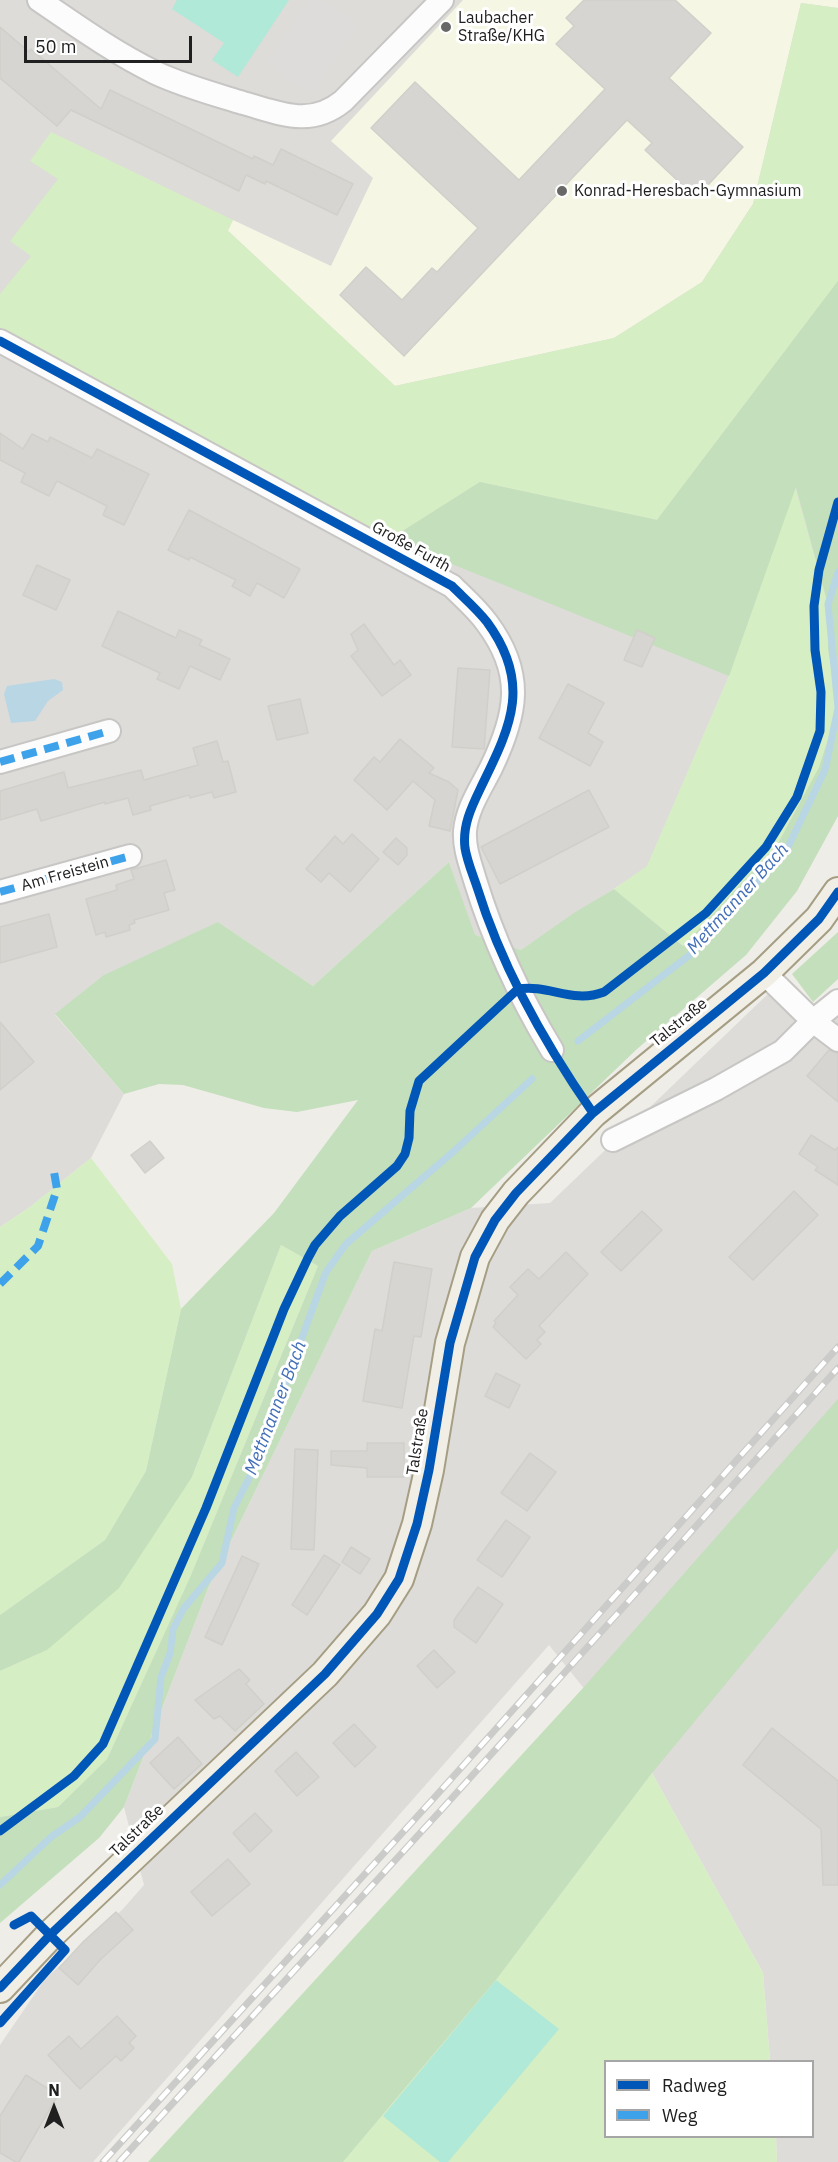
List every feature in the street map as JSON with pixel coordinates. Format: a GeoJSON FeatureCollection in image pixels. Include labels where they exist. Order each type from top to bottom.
{"type":"FeatureCollection","features":[{"type":"Feature","properties":{"kind":"main road","name":"Talstraße"},"geometry":{"type":"LineString","coordinates":[[0,1988],[50,1935],[325,1674],[377,1614],[399,1579],[417,1524],[429,1470],[450,1343],[475,1257],[495,1220],[516,1193],[593,1113],[764,973],[819,919],[838,892]]}},
{"type":"Feature","properties":{"kind":"street"},"geometry":{"type":"LineString","coordinates":[[39,0],[105,44],[157,73],[202,91],[290,116],[307,117],[321,114],[343,101],[442,0]]}},
{"type":"Feature","properties":{"kind":"street","name":"Große Furth"},"geometry":{"type":"LineString","coordinates":[[0,341],[452,586],[486,620],[505,654],[512,679],[514,705],[500,749],[470,810],[465,829],[465,848],[488,919],[518,989],[552,1050]]}},
{"type":"Feature","properties":{"kind":"street"},"geometry":{"type":"LineString","coordinates":[[0,762],[109,731]]}},
{"type":"Feature","properties":{"kind":"street","name":"Am Freistein"},"geometry":{"type":"LineString","coordinates":[[0,892],[130,856]]}},
{"type":"Feature","properties":{"kind":"street"},"geometry":{"type":"LineString","coordinates":[[764,973],[813,1021],[838,1040]]}},
{"type":"Feature","properties":{"kind":"street"},"geometry":{"type":"LineString","coordinates":[[613,1140],[716,1089],[783,1052],[813,1021],[838,1001]]}},
{"type":"Feature","properties":{"kind":"shaded area"},"geometry":{"type":"Polygon","coordinates":[[[0,0],[838,0],[838,641],[729,676],[647,867],[521,950],[474,935],[449,862],[313,986],[218,922],[55,1015],[124,1094],[91,1158],[30,1207],[0,1227],[0,0]]]}},
{"type":"Feature","properties":{"kind":"shaded area"},"geometry":{"type":"Polygon","coordinates":[[[309,0],[322,0],[359,25],[312,95],[266,63],[309,0]]]}},
{"type":"Feature","properties":{"kind":"shaded area","name":"Konrad-Heresbach-Gymnasium"},"geometry":{"type":"Polygon","coordinates":[[[463,0],[838,0],[838,8],[801,3],[753,204],[702,282],[614,338],[395,386],[227,230],[233,220],[331,266],[373,178],[331,141],[463,0]]]}},
{"type":"Feature","properties":{"kind":"shaded area"},"geometry":{"type":"Polygon","coordinates":[[[770,992],[815,1037],[838,1017],[838,2162],[777,2162],[776,2138],[814,2138],[814,2060],[770,2060],[763,1973],[652,1773],[549,1645],[93,2162],[0,2162],[0,2045],[45,1979],[122,1910],[144,1885],[124,1807],[209,1586],[372,1251],[471,1208],[550,1203],[770,992]]]}},
{"type":"Feature","properties":{"kind":"green space"},"geometry":{"type":"Polygon","coordinates":[[[177,0],[289,0],[238,77],[212,60],[224,43],[172,9],[177,0]]]}},
{"type":"Feature","properties":{"kind":"green space"},"geometry":{"type":"Polygon","coordinates":[[[801,3],[838,8],[838,281],[657,520],[480,482],[390,539],[0,329],[0,294],[31,256],[10,241],[58,179],[30,161],[51,132],[233,220],[228,231],[395,386],[614,338],[702,282],[753,204],[801,3]]]}},
{"type":"Feature","properties":{"kind":"green space"},"geometry":{"type":"Polygon","coordinates":[[[838,281],[838,708],[828,650],[828,604],[796,487],[729,676],[390,539],[480,482],[657,520],[838,281]]]}},
{"type":"Feature","properties":{"kind":"green space"},"geometry":{"type":"Polygon","coordinates":[[[795,486],[828,604],[828,650],[838,708],[819,767],[777,845],[683,946],[614,889],[647,866],[729,676],[795,486]]]}},
{"type":"Feature","properties":{"kind":"green space"},"geometry":{"type":"Polygon","coordinates":[[[838,708],[838,816],[797,891],[746,955],[637,1049],[471,1208],[372,1251],[209,1586],[124,1807],[99,1838],[0,1923],[0,1817],[58,1807],[107,1759],[191,1575],[318,1266],[281,1245],[192,1477],[119,1588],[47,1650],[0,1671],[0,1615],[105,1540],[146,1471],[181,1309],[274,1213],[358,1100],[297,1112],[264,1108],[183,1085],[159,1084],[124,1094],[55,1014],[104,975],[218,922],[313,986],[449,862],[475,935],[521,950],[574,913],[614,889],[683,946],[777,845],[819,767],[838,708]]]}},
{"type":"Feature","properties":{"kind":"green space"},"geometry":{"type":"Polygon","coordinates":[[[838,932],[838,979],[813,1002],[792,974],[838,932]]]}},
{"type":"Feature","properties":{"kind":"green space"},"geometry":{"type":"Polygon","coordinates":[[[91,1158],[172,1264],[181,1309],[146,1471],[105,1540],[0,1615],[0,1227],[30,1207],[91,1158]]]}},
{"type":"Feature","properties":{"kind":"green space"},"geometry":{"type":"Polygon","coordinates":[[[281,1245],[318,1266],[191,1575],[107,1759],[58,1807],[0,1817],[0,1671],[47,1650],[192,1477],[281,1245]]]}},
{"type":"Feature","properties":{"kind":"green space"},"geometry":{"type":"Polygon","coordinates":[[[838,1399],[838,1548],[652,1773],[496,1980],[343,2162],[148,2162],[583,1688],[838,1399]]]}},
{"type":"Feature","properties":{"kind":"green space"},"geometry":{"type":"Polygon","coordinates":[[[652,1773],[763,1973],[770,2060],[604,2060],[604,2138],[776,2138],[777,2162],[343,2162],[496,1980],[652,1773]]]}},
{"type":"Feature","properties":{"kind":"green space"},"geometry":{"type":"Polygon","coordinates":[[[496,1980],[559,2029],[448,2162],[440,2162],[383,2116],[496,1980]]]}},
{"type":"Feature","properties":{"kind":"water"},"geometry":{"type":"Polygon","coordinates":[[[54,679],[62,682],[63,690],[48,701],[35,721],[11,723],[4,694],[7,686],[54,679]]]}},
{"type":"Feature","properties":{"kind":"building"},"geometry":{"type":"Polygon","coordinates":[[[584,0],[675,0],[711,33],[669,78],[743,147],[696,198],[645,150],[652,143],[627,120],[404,356],[340,295],[366,267],[402,300],[432,268],[437,272],[478,228],[371,128],[415,82],[519,180],[605,89],[556,44],[574,26],[566,18],[584,0]]]}},
{"type":"Feature","properties":{"kind":"building"},"geometry":{"type":"Polygon","coordinates":[[[0,27],[29,52],[31,49],[101,109],[110,90],[253,159],[254,156],[273,165],[281,149],[353,184],[337,215],[266,181],[265,184],[246,175],[239,191],[71,110],[57,126],[0,78],[0,27]]]}},
{"type":"Feature","properties":{"kind":"building"},"geometry":{"type":"Polygon","coordinates":[[[0,433],[23,449],[32,434],[48,442],[50,437],[92,458],[97,449],[149,474],[124,525],[103,515],[107,506],[57,481],[49,496],[21,482],[25,473],[0,460],[0,433]]]}},
{"type":"Feature","properties":{"kind":"building"},"geometry":{"type":"Polygon","coordinates":[[[189,510],[300,569],[284,598],[257,583],[250,596],[232,586],[236,580],[190,557],[189,560],[168,550],[189,510]]]}},
{"type":"Feature","properties":{"kind":"building"},"geometry":{"type":"Polygon","coordinates":[[[37,565],[70,580],[56,610],[23,595],[37,565]]]}},
{"type":"Feature","properties":{"kind":"building"},"geometry":{"type":"Polygon","coordinates":[[[118,611],[176,638],[179,630],[202,640],[199,645],[230,659],[220,680],[190,666],[179,689],[157,679],[160,673],[102,646],[118,611]]]}},
{"type":"Feature","properties":{"kind":"building"},"geometry":{"type":"Polygon","coordinates":[[[364,624],[394,665],[400,660],[411,675],[382,696],[351,656],[358,650],[351,634],[364,624]]]}},
{"type":"Feature","properties":{"kind":"building"},"geometry":{"type":"Polygon","coordinates":[[[637,630],[655,638],[642,667],[624,660],[637,630]]]}},
{"type":"Feature","properties":{"kind":"building"},"geometry":{"type":"Polygon","coordinates":[[[458,668],[490,670],[484,749],[452,747],[458,668]]]}},
{"type":"Feature","properties":{"kind":"building"},"geometry":{"type":"Polygon","coordinates":[[[568,684],[604,703],[588,733],[603,742],[590,766],[539,738],[568,684]]]}},
{"type":"Feature","properties":{"kind":"building"},"geometry":{"type":"Polygon","coordinates":[[[300,699],[308,733],[277,740],[268,706],[300,699]]]}},
{"type":"Feature","properties":{"kind":"building"},"geometry":{"type":"Polygon","coordinates":[[[400,739],[434,768],[429,773],[449,782],[458,790],[450,831],[429,826],[435,800],[413,781],[387,810],[354,780],[374,757],[380,762],[400,739]]]}},
{"type":"Feature","properties":{"kind":"building"},"geometry":{"type":"Polygon","coordinates":[[[217,741],[223,762],[228,761],[236,792],[214,798],[212,792],[190,798],[189,795],[150,806],[151,810],[133,815],[128,798],[105,804],[105,802],[41,821],[37,809],[0,820],[0,791],[64,772],[68,788],[141,770],[144,780],[198,765],[193,748],[217,741]]]}},
{"type":"Feature","properties":{"kind":"building"},"geometry":{"type":"Polygon","coordinates":[[[589,790],[609,827],[500,884],[481,847],[589,790]]]}},
{"type":"Feature","properties":{"kind":"building"},"geometry":{"type":"Polygon","coordinates":[[[352,834],[379,859],[350,892],[329,873],[321,882],[306,869],[335,836],[343,844],[352,834]]]}},
{"type":"Feature","properties":{"kind":"building"},"geometry":{"type":"Polygon","coordinates":[[[396,838],[407,848],[407,855],[398,865],[383,852],[396,838]]]}},
{"type":"Feature","properties":{"kind":"building"},"geometry":{"type":"Polygon","coordinates":[[[166,860],[175,890],[164,893],[169,910],[134,920],[135,923],[129,925],[130,930],[106,937],[105,932],[96,935],[86,899],[117,890],[116,885],[134,879],[131,870],[166,860]]]}},
{"type":"Feature","properties":{"kind":"building"},"geometry":{"type":"Polygon","coordinates":[[[49,914],[57,947],[0,963],[0,927],[49,914]]]}},
{"type":"Feature","properties":{"kind":"building"},"geometry":{"type":"Polygon","coordinates":[[[0,1022],[34,1062],[0,1090],[0,1022]]]}},
{"type":"Feature","properties":{"kind":"building"},"geometry":{"type":"Polygon","coordinates":[[[829,1050],[838,1053],[838,1102],[807,1076],[829,1050]]]}},
{"type":"Feature","properties":{"kind":"building"},"geometry":{"type":"Polygon","coordinates":[[[811,1135],[835,1150],[838,1147],[838,1185],[815,1170],[818,1167],[799,1154],[811,1135]]]}},
{"type":"Feature","properties":{"kind":"building"},"geometry":{"type":"Polygon","coordinates":[[[150,1141],[164,1158],[145,1173],[131,1155],[150,1141]]]}},
{"type":"Feature","properties":{"kind":"building"},"geometry":{"type":"Polygon","coordinates":[[[794,1191],[818,1215],[753,1280],[729,1257],[794,1191]]]}},
{"type":"Feature","properties":{"kind":"building"},"geometry":{"type":"Polygon","coordinates":[[[642,1211],[662,1230],[621,1271],[601,1252],[642,1211]]]}},
{"type":"Feature","properties":{"kind":"building"},"geometry":{"type":"Polygon","coordinates":[[[566,1252],[588,1274],[539,1326],[545,1332],[537,1340],[541,1344],[526,1359],[493,1327],[496,1323],[494,1321],[518,1295],[510,1287],[528,1269],[539,1279],[566,1252]]]}},
{"type":"Feature","properties":{"kind":"building"},"geometry":{"type":"Polygon","coordinates":[[[394,1262],[432,1269],[421,1337],[414,1336],[402,1408],[363,1401],[375,1329],[382,1331],[394,1262]]]}},
{"type":"Feature","properties":{"kind":"building"},"geometry":{"type":"Polygon","coordinates":[[[496,1373],[520,1385],[509,1408],[485,1396],[496,1373]]]}},
{"type":"Feature","properties":{"kind":"building"},"geometry":{"type":"Polygon","coordinates":[[[367,1443],[404,1443],[404,1477],[367,1477],[367,1468],[331,1465],[331,1451],[367,1451],[367,1443]]]}},
{"type":"Feature","properties":{"kind":"building"},"geometry":{"type":"Polygon","coordinates":[[[295,1449],[318,1450],[314,1550],[291,1549],[295,1449]]]}},
{"type":"Feature","properties":{"kind":"building"},"geometry":{"type":"Polygon","coordinates":[[[530,1453],[556,1472],[527,1511],[501,1493],[530,1453]]]}},
{"type":"Feature","properties":{"kind":"building"},"geometry":{"type":"Polygon","coordinates":[[[506,1520],[530,1537],[502,1577],[477,1560],[506,1520]]]}},
{"type":"Feature","properties":{"kind":"building"},"geometry":{"type":"Polygon","coordinates":[[[351,1547],[370,1559],[360,1574],[342,1562],[351,1547]]]}},
{"type":"Feature","properties":{"kind":"building"},"geometry":{"type":"Polygon","coordinates":[[[324,1555],[340,1565],[307,1615],[292,1605],[324,1555]]]}},
{"type":"Feature","properties":{"kind":"building"},"geometry":{"type":"Polygon","coordinates":[[[242,1556],[259,1564],[222,1645],[205,1637],[242,1556]]]}},
{"type":"Feature","properties":{"kind":"building"},"geometry":{"type":"Polygon","coordinates":[[[478,1587],[503,1604],[476,1643],[454,1627],[454,1620],[478,1587]]]}},
{"type":"Feature","properties":{"kind":"building"},"geometry":{"type":"Polygon","coordinates":[[[434,1650],[455,1672],[437,1688],[417,1666],[434,1650]]]}},
{"type":"Feature","properties":{"kind":"building"},"geometry":{"type":"Polygon","coordinates":[[[239,1669],[250,1680],[246,1684],[264,1704],[235,1731],[220,1716],[214,1719],[195,1700],[239,1669]]]}},
{"type":"Feature","properties":{"kind":"building"},"geometry":{"type":"Polygon","coordinates":[[[354,1724],[376,1747],[355,1767],[333,1743],[354,1724]]]}},
{"type":"Feature","properties":{"kind":"building"},"geometry":{"type":"Polygon","coordinates":[[[772,1728],[838,1781],[838,1885],[823,1885],[821,1829],[743,1765],[772,1728]]]}},
{"type":"Feature","properties":{"kind":"building"},"geometry":{"type":"Polygon","coordinates":[[[178,1737],[202,1764],[174,1789],[150,1763],[178,1737]]]}},
{"type":"Feature","properties":{"kind":"building"},"geometry":{"type":"Polygon","coordinates":[[[296,1752],[319,1777],[297,1796],[275,1771],[296,1752]]]}},
{"type":"Feature","properties":{"kind":"building"},"geometry":{"type":"Polygon","coordinates":[[[255,1813],[272,1831],[250,1852],[233,1833],[255,1813]]]}},
{"type":"Feature","properties":{"kind":"building"},"geometry":{"type":"Polygon","coordinates":[[[228,1859],[250,1884],[212,1916],[191,1892],[228,1859]]]}},
{"type":"Feature","properties":{"kind":"building"},"geometry":{"type":"Polygon","coordinates":[[[116,1912],[133,1930],[101,1959],[78,1985],[59,1968],[116,1912]]]}},
{"type":"Feature","properties":{"kind":"building"},"geometry":{"type":"Polygon","coordinates":[[[117,2016],[136,2036],[129,2043],[134,2048],[121,2061],[116,2056],[80,2089],[48,2055],[69,2036],[81,2049],[117,2016]]]}},
{"type":"Feature","properties":{"kind":"building"},"geometry":{"type":"Polygon","coordinates":[[[26,2075],[58,2095],[19,2162],[16,2162],[0,2153],[0,2116],[26,2075]]]}},
{"type":"Feature","properties":{"kind":"waterway","name":"Mettmanner Bach"},"geometry":{"type":"LineString","coordinates":[[578,1041],[691,954],[787,849],[825,770],[838,708],[828,604],[838,572]]}},
{"type":"Feature","properties":{"kind":"waterway","name":"Mettmanner Bach"},"geometry":{"type":"LineString","coordinates":[[0,1885],[51,1837],[80,1817],[155,1739],[161,1677],[170,1654],[173,1629],[184,1608],[222,1563],[234,1508],[265,1446],[326,1272],[346,1244],[453,1152],[532,1079]]}},
{"type":"Feature","properties":{"kind":"railway"},"geometry":{"type":"LineString","coordinates":[[103,2162],[434,1798],[838,1347]]}},
{"type":"Feature","properties":{"kind":"railway"},"geometry":{"type":"LineString","coordinates":[[119,2162],[443,1808],[838,1368]]}},
{"type":"Feature","properties":{"kind":"marked path"},"geometry":{"type":"LineString","coordinates":[[0,762],[109,731]]}},
{"type":"Feature","properties":{"kind":"marked path"},"geometry":{"type":"LineString","coordinates":[[0,892],[130,856]]}},
{"type":"Feature","properties":{"kind":"marked path"},"geometry":{"type":"LineString","coordinates":[[0,1284],[38,1246],[57,1189],[53,1166]]}},
{"type":"Feature","properties":{"kind":"cycle path"},"geometry":{"type":"LineString","coordinates":[[0,341],[452,586],[487,622],[501,644],[509,664],[513,684],[512,703],[509,722],[502,741],[469,814],[465,831],[466,853],[487,917],[526,1005],[558,1060],[593,1113]]}},
{"type":"Feature","properties":{"kind":"cycle path"},"geometry":{"type":"LineString","coordinates":[[0,1831],[74,1776],[103,1744],[206,1508],[284,1309],[308,1258],[315,1245],[340,1216],[397,1166],[405,1154],[409,1138],[410,1111],[419,1081],[518,989],[540,989],[581,996],[604,992],[706,913],[766,847],[797,797],[820,731],[821,692],[815,650],[814,606],[819,570],[838,502]]}},
{"type":"Feature","properties":{"kind":"cycle path"},"geometry":{"type":"LineString","coordinates":[[0,1988],[50,1935],[325,1674],[377,1614],[399,1579],[417,1524],[429,1470],[450,1343],[475,1257],[495,1220],[516,1193],[593,1113],[764,973],[819,919],[838,892]]}},
{"type":"Feature","properties":{"kind":"cycle path"},"geometry":{"type":"LineString","coordinates":[[0,2023],[65,1950],[31,1916],[14,1925]]}},
{"type":"Feature","properties":{"kind":"place","name":"Laubacher Straße/KHG"},"geometry":{"type":"Point","coordinates":[446,27]}},
{"type":"Feature","properties":{"kind":"place","name":"Konrad-Heresbach-Gymnasium"},"geometry":{"type":"Point","coordinates":[562,191]}}]}
